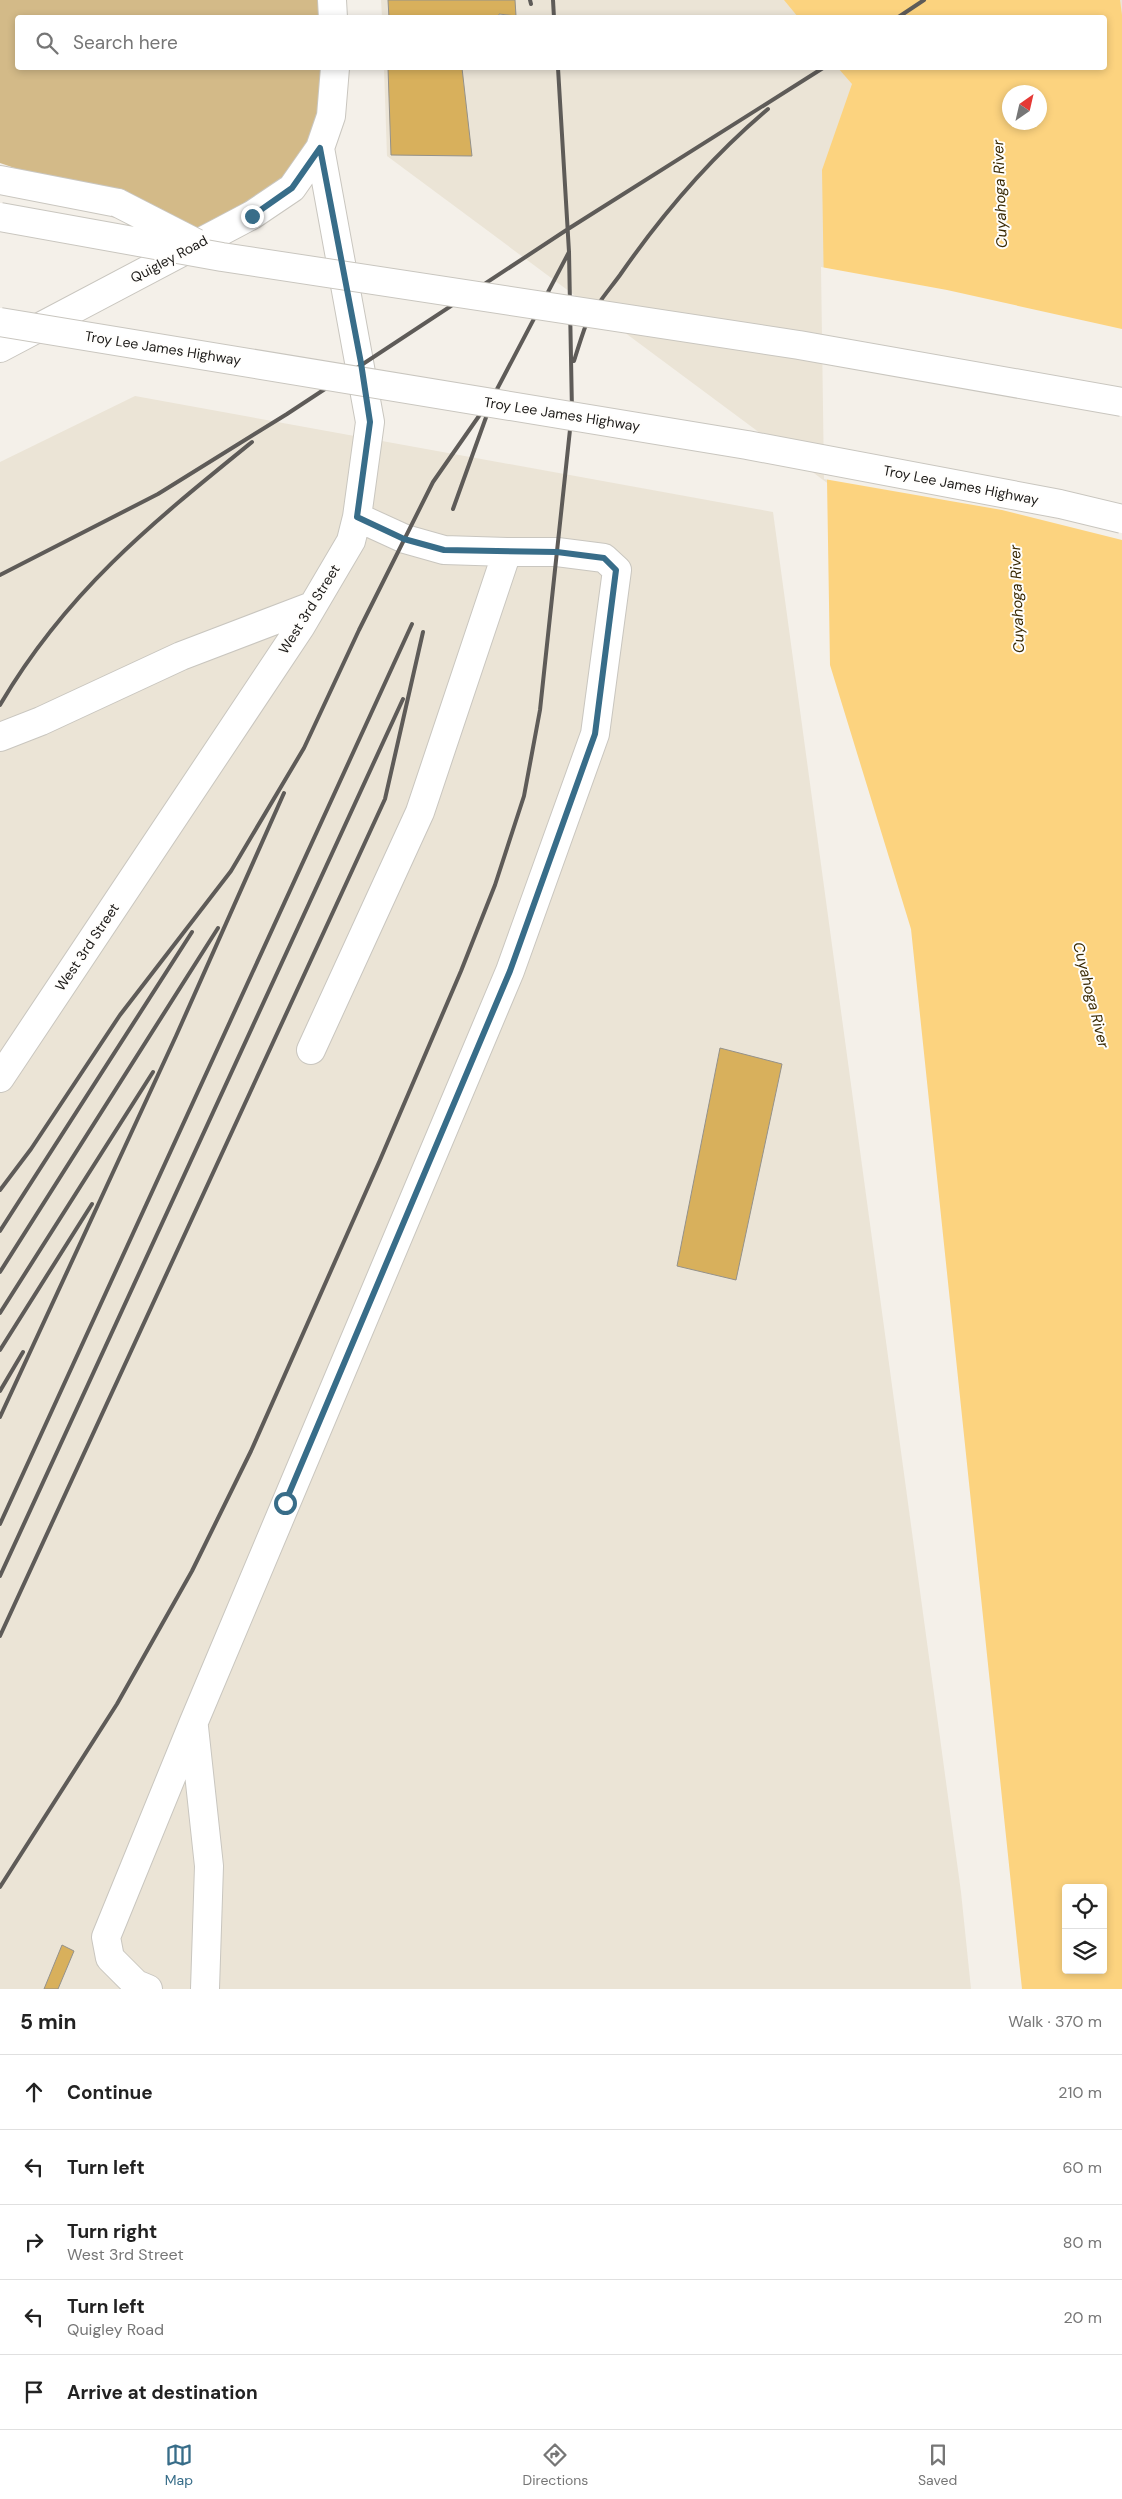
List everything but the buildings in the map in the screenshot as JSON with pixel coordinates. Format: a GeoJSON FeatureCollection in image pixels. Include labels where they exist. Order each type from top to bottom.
{"type":"FeatureCollection","features":[{"type":"Feature","properties":{"kind":"main road"},"geometry":{"type":"LineString","coordinates":[[332,0],[333,15]]}},
{"type":"Feature","properties":{"kind":"main road","name":"West 3rd Street"},"geometry":{"type":"LineString","coordinates":[[0,1078],[312,606],[351,542],[357,517],[370,422],[361,363],[320,148],[331,116],[336,70]]}},
{"type":"Feature","properties":{"kind":"main road","name":"Quigley Road"},"geometry":{"type":"LineString","coordinates":[[0,348],[252,216],[292,188],[320,148]]}},
{"type":"Feature","properties":{"kind":"main road"},"geometry":{"type":"LineString","coordinates":[[0,180],[118,203],[222,257]]}},
{"type":"Feature","properties":{"kind":"main road"},"geometry":{"type":"LineString","coordinates":[[0,217],[222,257],[799,345],[1122,402]]}},
{"type":"Feature","properties":{"kind":"main road","name":"Troy Lee James Highway"},"geometry":{"type":"LineString","coordinates":[[0,322],[747,444],[1060,504],[1122,519]]}},
{"type":"Feature","properties":{"kind":"main road"},"geometry":{"type":"LineString","coordinates":[[148,1989],[136,1984],[110,1958],[106,1937],[193,1724],[510,971],[595,734],[616,570],[604,558],[557,552],[444,550],[404,539],[357,517]]}},
{"type":"Feature","properties":{"kind":"main road"},"geometry":{"type":"LineString","coordinates":[[311,1050],[420,812],[507,552]]}},
{"type":"Feature","properties":{"kind":"main road"},"geometry":{"type":"LineString","coordinates":[[0,738],[181,656],[312,606]]}},
{"type":"Feature","properties":{"kind":"main road"},"geometry":{"type":"LineString","coordinates":[[193,1724],[208,1866],[205,1989]]}},
{"type":"Feature","properties":{"kind":"shaded area"},"geometry":{"type":"Polygon","coordinates":[[[0,0],[332,0],[333,15],[15,15],[15,70],[334,70],[292,188],[195,245],[118,203],[0,163],[0,0]]]}},
{"type":"Feature","properties":{"kind":"shaded area"},"geometry":{"type":"Polygon","coordinates":[[[381,0],[1122,0],[1122,702],[387,156],[384,70],[1107,70],[1107,15],[382,15],[381,0]]]}},
{"type":"Feature","properties":{"kind":"shaded area"},"geometry":{"type":"Polygon","coordinates":[[[135,396],[773,512],[961,1892],[971,1989],[0,1989],[0,462],[135,396]]]}},
{"type":"Feature","properties":{"kind":"water","name":"Cuyahoga River"},"geometry":{"type":"Polygon","coordinates":[[[784,0],[1120,0],[1122,15],[1122,1989],[1022,1989],[911,929],[830,665],[822,170],[852,84],[840,70],[1107,70],[1107,15],[796,15],[784,0]]]}},
{"type":"Feature","properties":{"kind":"pier"},"geometry":{"type":"Polygon","coordinates":[[[821,267],[947,290],[1122,329],[1122,540],[1002,510],[824,479],[821,267]]]}},
{"type":"Feature","properties":{"kind":"railway"},"geometry":{"type":"LineString","coordinates":[[530,0],[531,4]]}},
{"type":"Feature","properties":{"kind":"railway"},"geometry":{"type":"LineString","coordinates":[[553,0],[554,15]]}},
{"type":"Feature","properties":{"kind":"railway"},"geometry":{"type":"LineString","coordinates":[[902,15],[924,0]]}},
{"type":"Feature","properties":{"kind":"railway"},"geometry":{"type":"LineString","coordinates":[[0,1887],[117,1704],[192,1571],[251,1451],[380,1160],[461,971],[495,885],[524,796],[540,710],[572,411],[569,252],[558,70]]}},
{"type":"Feature","properties":{"kind":"railway"},"geometry":{"type":"LineString","coordinates":[[0,575],[158,494],[287,414],[568,229],[820,70]]}},
{"type":"Feature","properties":{"kind":"railway"},"geometry":{"type":"LineString","coordinates":[[574,361],[590,316],[653,230],[688,187],[726,147],[768,109]]}},
{"type":"Feature","properties":{"kind":"railway"},"geometry":{"type":"LineString","coordinates":[[0,1190],[31,1149],[120,1015],[231,871],[304,748],[359,630],[433,482],[495,393],[569,252]]}},
{"type":"Feature","properties":{"kind":"railway"},"geometry":{"type":"LineString","coordinates":[[453,509],[489,409]]}},
{"type":"Feature","properties":{"kind":"railway"},"geometry":{"type":"LineString","coordinates":[[0,705],[53,628],[82,593],[146,531],[252,442]]}},
{"type":"Feature","properties":{"kind":"railway"},"geometry":{"type":"LineString","coordinates":[[0,1524],[412,624]]}},
{"type":"Feature","properties":{"kind":"railway"},"geometry":{"type":"LineString","coordinates":[[0,1636],[385,799],[423,632]]}},
{"type":"Feature","properties":{"kind":"railway"},"geometry":{"type":"LineString","coordinates":[[0,1576],[403,699]]}},
{"type":"Feature","properties":{"kind":"railway"},"geometry":{"type":"LineString","coordinates":[[0,1417],[176,1036],[284,793]]}},
{"type":"Feature","properties":{"kind":"railway"},"geometry":{"type":"LineString","coordinates":[[0,1272],[218,928]]}},
{"type":"Feature","properties":{"kind":"railway"},"geometry":{"type":"LineString","coordinates":[[0,1231],[192,932]]}},
{"type":"Feature","properties":{"kind":"railway"},"geometry":{"type":"LineString","coordinates":[[0,1313],[153,1072]]}},
{"type":"Feature","properties":{"kind":"railway"},"geometry":{"type":"LineString","coordinates":[[0,1350],[92,1204]]}},
{"type":"Feature","properties":{"kind":"railway"},"geometry":{"type":"LineString","coordinates":[[0,1391],[23,1352]]}},
{"type":"Feature","properties":{"kind":"route"},"geometry":{"type":"LineString","coordinates":[[252,216],[292,188],[320,148],[361,363],[370,422],[357,517],[404,539],[444,550],[557,552],[604,558],[616,570],[595,734],[510,971],[285,1503]]}}]}
